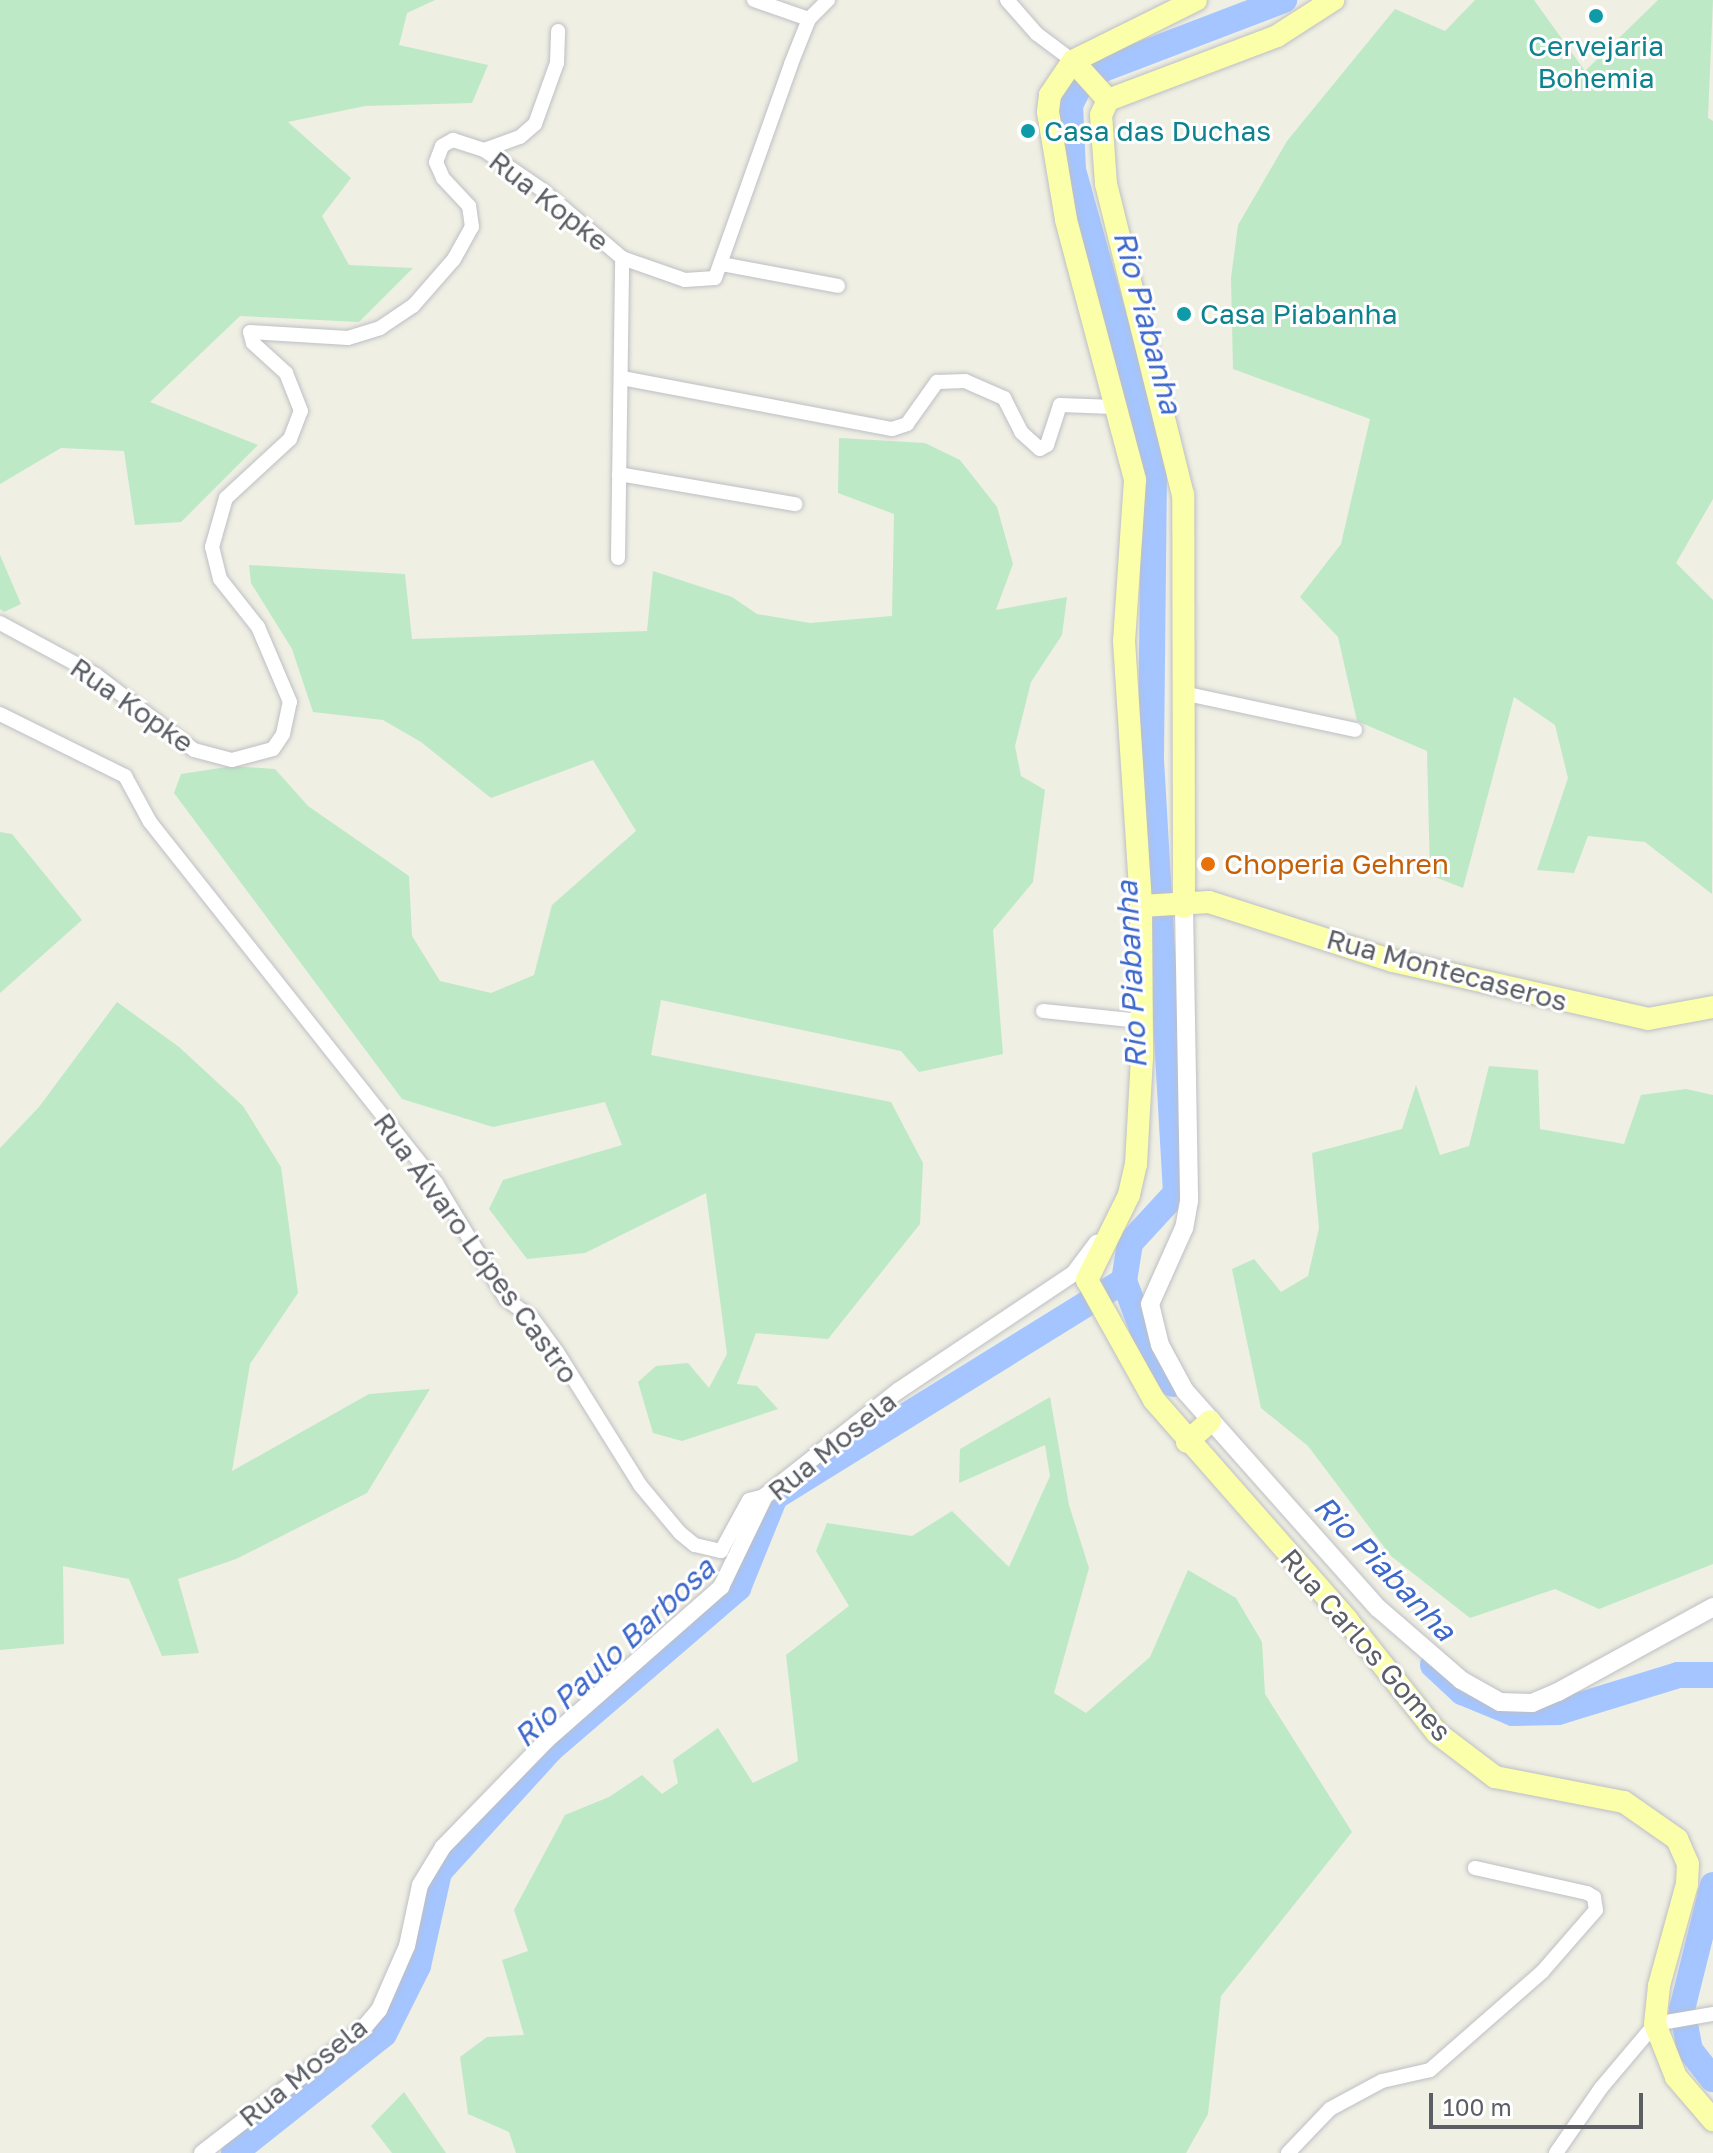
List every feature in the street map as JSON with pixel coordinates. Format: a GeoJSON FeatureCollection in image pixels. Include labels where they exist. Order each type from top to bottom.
{"type":"FeatureCollection","features":[{"type":"Feature","properties":{"kind":"main road"},"geometry":{"type":"LineString","coordinates":[[1080,1277],[1129,1195],[1136,1164],[1141,906],[1124,641],[1135,480],[1048,140],[1050,95],[1073,61],[1196,0]]}},
{"type":"Feature","properties":{"kind":"main road"},"geometry":{"type":"LineString","coordinates":[[1108,100],[1277,36],[1333,0]]}},
{"type":"Feature","properties":{"kind":"main road"},"geometry":{"type":"LineString","coordinates":[[1073,61],[1108,100]]}},
{"type":"Feature","properties":{"kind":"main road"},"geometry":{"type":"LineString","coordinates":[[1108,100],[1099,137],[1106,184],[1183,495],[1184,907],[1189,1201],[1184,1228],[1150,1304],[1160,1345],[1185,1391],[1378,1608],[1461,1680],[1500,1702],[1532,1703],[1558,1692],[1713,1607]]}},
{"type":"Feature","properties":{"kind":"main road","name":"Rua Montecaseros"},"geometry":{"type":"LineString","coordinates":[[1141,906],[1184,907],[1209,902],[1393,961],[1648,1019],[1713,1007]]}},
{"type":"Feature","properties":{"kind":"main road","name":"Rua Carlos Gomes"},"geometry":{"type":"LineString","coordinates":[[1080,1277],[1131,1367],[1187,1442],[1450,1744],[1495,1777],[1624,1802],[1677,1839],[1688,1864],[1687,1884],[1659,1986],[1655,2024]]}},
{"type":"Feature","properties":{"kind":"main road"},"geometry":{"type":"LineString","coordinates":[[1187,1442],[1210,1421]]}},
{"type":"Feature","properties":{"kind":"main road"},"geometry":{"type":"LineString","coordinates":[[1655,2024],[1676,2077],[1713,2120]]}},
{"type":"Feature","properties":{"kind":"street"},"geometry":{"type":"LineString","coordinates":[[754,0],[809,19]]}},
{"type":"Feature","properties":{"kind":"street"},"geometry":{"type":"LineString","coordinates":[[828,0],[809,19],[753,161],[721,264],[838,286]]}},
{"type":"Feature","properties":{"kind":"street"},"geometry":{"type":"LineString","coordinates":[[1007,0],[1037,34],[1073,61]]}},
{"type":"Feature","properties":{"kind":"street"},"geometry":{"type":"LineString","coordinates":[[484,150],[520,137],[535,124],[554,76],[558,31]]}},
{"type":"Feature","properties":{"kind":"street","name":"Rua Kopke"},"geometry":{"type":"LineString","coordinates":[[0,623],[96,675],[194,750],[232,760],[256,758],[273,749],[283,734],[290,702],[258,627],[220,579],[212,547],[226,498],[290,439],[301,411],[286,373],[253,343],[250,332],[348,338],[380,328],[413,306],[454,259],[472,227],[472,212],[443,178],[437,155],[453,140],[484,150],[622,258],[685,280],[715,278],[721,264]]}},
{"type":"Feature","properties":{"kind":"street"},"geometry":{"type":"LineString","coordinates":[[618,558],[622,258]]}},
{"type":"Feature","properties":{"kind":"street"},"geometry":{"type":"LineString","coordinates":[[622,378],[892,429],[907,424],[937,382],[965,381],[1004,398],[1030,444],[1040,449],[1047,445],[1060,405],[1114,407]]}},
{"type":"Feature","properties":{"kind":"street"},"geometry":{"type":"LineString","coordinates":[[619,474],[795,504]]}},
{"type":"Feature","properties":{"kind":"street"},"geometry":{"type":"LineString","coordinates":[[1183,693],[1355,730]]}},
{"type":"Feature","properties":{"kind":"street","name":"Rua Álvaro Lópes Castro"},"geometry":{"type":"LineString","coordinates":[[0,714],[125,776],[150,822],[436,1183],[506,1299],[532,1318],[557,1352],[618,1453],[680,1533],[695,1545],[721,1551],[749,1500],[765,1496]]}},
{"type":"Feature","properties":{"kind":"street"},"geometry":{"type":"LineString","coordinates":[[1043,1011],[1140,1021]]}},
{"type":"Feature","properties":{"kind":"street","name":"Rua Mosela"},"geometry":{"type":"LineString","coordinates":[[202,2153],[362,2030],[379,2010],[407,1946],[420,1885],[443,1847],[547,1740],[721,1587],[765,1496],[898,1391],[1080,1277]]}},
{"type":"Feature","properties":{"kind":"street"},"geometry":{"type":"LineString","coordinates":[[1288,2153],[1341,2102],[1382,2081],[1430,2070],[1542,1972],[1596,1910],[1594,1897],[1587,1893],[1475,1868]]}},
{"type":"Feature","properties":{"kind":"street"},"geometry":{"type":"LineString","coordinates":[[1556,2153],[1601,2088],[1655,2024],[1713,2014]]}},
{"type":"Feature","properties":{"kind":"green space"},"geometry":{"type":"Polygon","coordinates":[[[0,0],[435,0],[407,13],[399,45],[488,65],[472,103],[365,106],[288,122],[351,178],[322,216],[349,265],[413,268],[359,322],[240,316],[150,402],[258,445],[181,522],[135,525],[124,451],[61,448],[0,484],[0,0]]]}},
{"type":"Feature","properties":{"kind":"green space"},"geometry":{"type":"Polygon","coordinates":[[[1475,0],[1534,0],[1585,71],[1658,0],[1713,0],[1708,118],[1713,121],[1713,499],[1676,563],[1713,600],[1712,894],[1645,842],[1588,836],[1574,873],[1537,870],[1568,778],[1555,725],[1514,697],[1463,888],[1430,875],[1427,751],[1357,721],[1338,637],[1300,597],[1341,544],[1370,419],[1233,369],[1231,278],[1238,225],[1287,141],[1395,9],[1445,31],[1475,0]]]}},
{"type":"Feature","properties":{"kind":"green space"},"geometry":{"type":"Polygon","coordinates":[[[839,438],[925,443],[960,460],[997,507],[1013,564],[996,610],[1067,597],[1062,635],[1031,682],[1015,746],[1021,776],[1045,790],[1033,882],[993,930],[1003,1054],[919,1072],[901,1051],[661,1000],[651,1055],[891,1102],[923,1163],[920,1224],[828,1339],[756,1333],[737,1384],[757,1386],[778,1409],[682,1441],[653,1433],[638,1382],[656,1366],[688,1363],[709,1388],[727,1354],[706,1193],[585,1253],[527,1259],[489,1209],[503,1180],[622,1145],[605,1102],[493,1127],[402,1099],[174,793],[181,774],[233,766],[275,769],[308,806],[409,876],[412,936],[440,981],[491,993],[534,975],[552,905],[636,831],[593,760],[491,798],[421,742],[383,720],[313,712],[292,649],[251,583],[249,565],[405,574],[412,639],[647,631],[653,571],[732,597],[757,614],[810,623],[892,616],[894,514],[838,493],[839,438]]]}},
{"type":"Feature","properties":{"kind":"green space"},"geometry":{"type":"Polygon","coordinates":[[[0,555],[21,604],[4,612],[0,609],[0,555]]]}},
{"type":"Feature","properties":{"kind":"green space"},"geometry":{"type":"Polygon","coordinates":[[[0,832],[12,834],[82,920],[0,993],[0,832]]]}},
{"type":"Feature","properties":{"kind":"green space"},"geometry":{"type":"Polygon","coordinates":[[[117,1002],[179,1047],[243,1106],[281,1167],[298,1293],[250,1364],[232,1471],[369,1394],[430,1389],[367,1493],[236,1559],[178,1579],[199,1653],[162,1656],[129,1579],[63,1566],[64,1644],[0,1650],[0,1148],[39,1107],[117,1002]]]}},
{"type":"Feature","properties":{"kind":"green space"},"geometry":{"type":"Polygon","coordinates":[[[1489,1066],[1538,1070],[1540,1129],[1624,1144],[1641,1095],[1686,1089],[1713,1095],[1713,1564],[1599,1609],[1555,1589],[1470,1618],[1391,1556],[1308,1446],[1261,1408],[1232,1269],[1254,1259],[1281,1292],[1308,1276],[1319,1228],[1312,1153],[1402,1129],[1416,1085],[1440,1155],[1469,1146],[1489,1066]]]}},
{"type":"Feature","properties":{"kind":"green space"},"geometry":{"type":"Polygon","coordinates":[[[1050,1397],[1069,1505],[1089,1568],[1054,1693],[1086,1713],[1150,1657],[1188,1570],[1236,1598],[1262,1642],[1265,1694],[1352,1832],[1221,1996],[1208,2114],[1186,2153],[516,2153],[509,2132],[468,2114],[460,2057],[487,2037],[524,2035],[502,1960],[528,1951],[514,1910],[565,1815],[609,1797],[642,1775],[662,1794],[678,1783],[673,1760],[718,1728],[753,1783],[798,1761],[786,1655],[849,1606],[816,1551],[827,1523],[912,1536],[952,1511],[1009,1567],[1050,1476],[1045,1445],[959,1483],[960,1449],[1050,1397]]]}},
{"type":"Feature","properties":{"kind":"green space"},"geometry":{"type":"Polygon","coordinates":[[[404,2092],[446,2153],[392,2153],[371,2126],[404,2092]]]}},
{"type":"Feature","properties":{"kind":"waterway","name":"Rio Piabanha"},"geometry":{"type":"LineString","coordinates":[[1173,1384],[1147,1341],[1124,1281],[1130,1243],[1176,1193],[1151,756],[1154,462],[1073,170],[1070,105],[1080,85],[1103,69],[1284,0]]}},
{"type":"Feature","properties":{"kind":"waterway","name":"Rio Paulo Barbosa"},"geometry":{"type":"LineString","coordinates":[[234,2153],[384,2034],[418,1966],[439,1872],[551,1749],[738,1588],[775,1497],[1124,1281]]}},
{"type":"Feature","properties":{"kind":"waterway","name":"Rio Piabanha"},"geometry":{"type":"LineString","coordinates":[[1433,1665],[1462,1692],[1513,1713],[1558,1712],[1678,1675],[1713,1675]]}},
{"type":"Feature","properties":{"kind":"waterway","name":"Rio Piabanha"},"geometry":{"type":"LineString","coordinates":[[1713,1885],[1682,2009],[1690,2050],[1713,2079]]}},
{"type":"Feature","properties":{"kind":"place","name":"Cervejaria Bohemia"},"geometry":{"type":"Point","coordinates":[1596,16]}},
{"type":"Feature","properties":{"kind":"place","name":"Casa das Duchas"},"geometry":{"type":"Point","coordinates":[1028,131]}},
{"type":"Feature","properties":{"kind":"place","name":"Casa Piabanha"},"geometry":{"type":"Point","coordinates":[1184,314]}},
{"type":"Feature","properties":{"kind":"place","name":"Choperia Gehren"},"geometry":{"type":"Point","coordinates":[1208,864]}}]}
